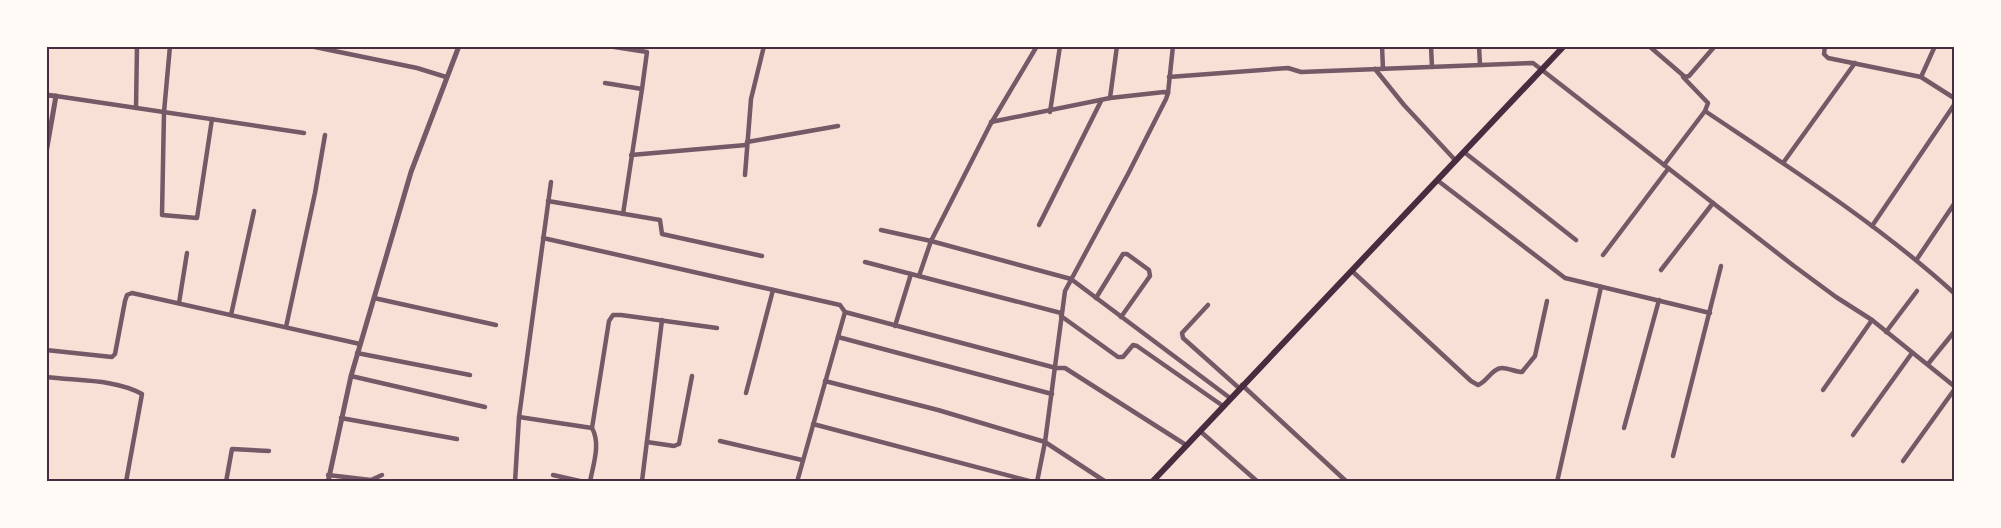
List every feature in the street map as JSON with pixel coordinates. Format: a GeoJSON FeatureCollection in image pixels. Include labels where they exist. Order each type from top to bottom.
{"type":"FeatureCollection","features":[{"type":"Feature","properties":{"kind":"main road"},"geometry":{"type":"LineString","coordinates":[[1152,482],[1564,46]]}},
{"type":"Feature","properties":{"kind":"street"},"geometry":{"type":"LineString","coordinates":[[136,108],[137,46]]}},
{"type":"Feature","properties":{"kind":"street"},"geometry":{"type":"LineString","coordinates":[[170,46],[164,112],[162,214],[197,218],[212,119]]}},
{"type":"Feature","properties":{"kind":"street"},"geometry":{"type":"LineString","coordinates":[[310,46],[332,48],[446,77]]}},
{"type":"Feature","properties":{"kind":"street"},"geometry":{"type":"LineString","coordinates":[[382,475],[371,480],[328,478],[357,353],[411,172],[459,46]]}},
{"type":"Feature","properties":{"kind":"street"},"geometry":{"type":"LineString","coordinates":[[608,46],[647,52],[623,214]]}},
{"type":"Feature","properties":{"kind":"street"},"geometry":{"type":"LineString","coordinates":[[745,175],[750,99],[764,46]]}},
{"type":"Feature","properties":{"kind":"street"},"geometry":{"type":"LineString","coordinates":[[919,276],[931,241],[991,122],[1037,46]]}},
{"type":"Feature","properties":{"kind":"street"},"geometry":{"type":"LineString","coordinates":[[1050,112],[1060,46]]}},
{"type":"Feature","properties":{"kind":"street"},"geometry":{"type":"LineString","coordinates":[[1110,98],[1117,46]]}},
{"type":"Feature","properties":{"kind":"street"},"geometry":{"type":"LineString","coordinates":[[813,424],[1035,482],[1045,442],[1065,291],[1128,174],[1168,93],[1173,46]]}},
{"type":"Feature","properties":{"kind":"street"},"geometry":{"type":"LineString","coordinates":[[1382,46],[1383,69]]}},
{"type":"Feature","properties":{"kind":"street"},"geometry":{"type":"LineString","coordinates":[[1431,46],[1432,67]]}},
{"type":"Feature","properties":{"kind":"street"},"geometry":{"type":"LineString","coordinates":[[1479,46],[1480,65]]}},
{"type":"Feature","properties":{"kind":"street"},"geometry":{"type":"LineString","coordinates":[[1603,255],[1705,111],[1708,103],[1649,46]]}},
{"type":"Feature","properties":{"kind":"street"},"geometry":{"type":"LineString","coordinates":[[1683,77],[1689,76],[1715,46]]}},
{"type":"Feature","properties":{"kind":"street"},"geometry":{"type":"LineString","coordinates":[[1825,46],[1824,54],[1828,58],[1921,77],[1954,98]]}},
{"type":"Feature","properties":{"kind":"street"},"geometry":{"type":"LineString","coordinates":[[1921,77],[1935,46]]}},
{"type":"Feature","properties":{"kind":"street"},"geometry":{"type":"LineString","coordinates":[[1169,77],[1288,68],[1301,72],[1533,63],[1819,285],[1872,320],[1928,364],[1954,388],[1903,461]]}},
{"type":"Feature","properties":{"kind":"street"},"geometry":{"type":"LineString","coordinates":[[1784,163],[1855,63]]}},
{"type":"Feature","properties":{"kind":"street"},"geometry":{"type":"LineString","coordinates":[[1375,69],[1404,105],[1456,161]]}},
{"type":"Feature","properties":{"kind":"street"},"geometry":{"type":"LineString","coordinates":[[605,83],[642,89]]}},
{"type":"Feature","properties":{"kind":"street"},"geometry":{"type":"LineString","coordinates":[[991,122],[1050,112],[1110,98],[1168,93]]}},
{"type":"Feature","properties":{"kind":"street"},"geometry":{"type":"LineString","coordinates":[[46,95],[304,133]]}},
{"type":"Feature","properties":{"kind":"street"},"geometry":{"type":"LineString","coordinates":[[46,153],[56,96]]}},
{"type":"Feature","properties":{"kind":"street"},"geometry":{"type":"LineString","coordinates":[[1039,225],[1101,101]]}},
{"type":"Feature","properties":{"kind":"street"},"geometry":{"type":"LineString","coordinates":[[1872,226],[1954,105]]}},
{"type":"Feature","properties":{"kind":"street"},"geometry":{"type":"LineString","coordinates":[[1705,111],[1784,163],[1872,226],[1917,259],[1954,293]]}},
{"type":"Feature","properties":{"kind":"street"},"geometry":{"type":"LineString","coordinates":[[631,155],[746,144],[838,126]]}},
{"type":"Feature","properties":{"kind":"street"},"geometry":{"type":"LineString","coordinates":[[286,327],[325,135]]}},
{"type":"Feature","properties":{"kind":"street"},"geometry":{"type":"LineString","coordinates":[[1464,152],[1576,240]]}},
{"type":"Feature","properties":{"kind":"street"},"geometry":{"type":"LineString","coordinates":[[1437,180],[1565,278],[1710,313]]}},
{"type":"Feature","properties":{"kind":"street"},"geometry":{"type":"LineString","coordinates":[[515,482],[519,417],[551,182]]}},
{"type":"Feature","properties":{"kind":"street"},"geometry":{"type":"LineString","coordinates":[[548,201],[660,220],[662,234],[762,256]]}},
{"type":"Feature","properties":{"kind":"street"},"geometry":{"type":"LineString","coordinates":[[1660,270],[1713,203]]}},
{"type":"Feature","properties":{"kind":"street"},"geometry":{"type":"LineString","coordinates":[[1917,259],[1954,204]]}},
{"type":"Feature","properties":{"kind":"street"},"geometry":{"type":"LineString","coordinates":[[231,315],[254,211]]}},
{"type":"Feature","properties":{"kind":"street"},"geometry":{"type":"LineString","coordinates":[[881,230],[931,241],[1071,279],[1230,398]]}},
{"type":"Feature","properties":{"kind":"street"},"geometry":{"type":"LineString","coordinates":[[543,238],[840,305],[845,312],[1056,368],[1065,368],[1186,445]]}},
{"type":"Feature","properties":{"kind":"street"},"geometry":{"type":"LineString","coordinates":[[179,303],[187,254]]}},
{"type":"Feature","properties":{"kind":"street"},"geometry":{"type":"LineString","coordinates":[[1096,298],[1123,254],[1147,269],[1150,276],[1121,317]]}},
{"type":"Feature","properties":{"kind":"street"},"geometry":{"type":"LineString","coordinates":[[865,262],[1061,315],[1118,357],[1123,357],[1133,345],[1137,346],[1223,406]]}},
{"type":"Feature","properties":{"kind":"street"},"geometry":{"type":"LineString","coordinates":[[1673,456],[1721,266]]}},
{"type":"Feature","properties":{"kind":"street"},"geometry":{"type":"LineString","coordinates":[[1352,271],[1478,385],[1484,383],[1496,370],[1502,368],[1522,372],[1535,356],[1548,301]]}},
{"type":"Feature","properties":{"kind":"street"},"geometry":{"type":"LineString","coordinates":[[895,326],[911,273]]}},
{"type":"Feature","properties":{"kind":"street"},"geometry":{"type":"LineString","coordinates":[[1557,482],[1601,287]]}},
{"type":"Feature","properties":{"kind":"street"},"geometry":{"type":"LineString","coordinates":[[746,393],[773,290]]}},
{"type":"Feature","properties":{"kind":"street"},"geometry":{"type":"LineString","coordinates":[[1886,332],[1917,291]]}},
{"type":"Feature","properties":{"kind":"street"},"geometry":{"type":"LineString","coordinates":[[46,350],[112,357],[115,354],[128,295],[132,293],[360,344]]}},
{"type":"Feature","properties":{"kind":"street"},"geometry":{"type":"LineString","coordinates":[[374,298],[496,325]]}},
{"type":"Feature","properties":{"kind":"street"},"geometry":{"type":"LineString","coordinates":[[1624,428],[1659,300]]}},
{"type":"Feature","properties":{"kind":"street"},"geometry":{"type":"LineString","coordinates":[[1208,305],[1182,333],[1183,338],[1347,482]]}},
{"type":"Feature","properties":{"kind":"street"},"geometry":{"type":"LineString","coordinates":[[797,482],[845,312]]}},
{"type":"Feature","properties":{"kind":"street"},"geometry":{"type":"LineString","coordinates":[[590,482],[596,448],[596,434],[592,428],[609,321],[613,315],[717,328]]}},
{"type":"Feature","properties":{"kind":"street"},"geometry":{"type":"LineString","coordinates":[[642,481],[662,320]]}},
{"type":"Feature","properties":{"kind":"street"},"geometry":{"type":"LineString","coordinates":[[1823,390],[1872,320]]}},
{"type":"Feature","properties":{"kind":"street"},"geometry":{"type":"LineString","coordinates":[[1928,364],[1952,339],[1954,332]]}},
{"type":"Feature","properties":{"kind":"street"},"geometry":{"type":"LineString","coordinates":[[838,337],[1052,394]]}},
{"type":"Feature","properties":{"kind":"street"},"geometry":{"type":"LineString","coordinates":[[1853,435],[1912,352]]}},
{"type":"Feature","properties":{"kind":"street"},"geometry":{"type":"LineString","coordinates":[[357,353],[470,375]]}},
{"type":"Feature","properties":{"kind":"street"},"geometry":{"type":"LineString","coordinates":[[351,376],[485,407]]}},
{"type":"Feature","properties":{"kind":"street"},"geometry":{"type":"LineString","coordinates":[[647,442],[674,446],[679,444],[692,376]]}},
{"type":"Feature","properties":{"kind":"street"},"geometry":{"type":"LineString","coordinates":[[46,377],[109,383],[142,394],[126,482]]}},
{"type":"Feature","properties":{"kind":"street"},"geometry":{"type":"LineString","coordinates":[[825,381],[938,410],[1045,442],[1106,482]]}},
{"type":"Feature","properties":{"kind":"street"},"geometry":{"type":"LineString","coordinates":[[519,417],[592,428]]}},
{"type":"Feature","properties":{"kind":"street"},"geometry":{"type":"LineString","coordinates":[[341,418],[458,440]]}},
{"type":"Feature","properties":{"kind":"street"},"geometry":{"type":"LineString","coordinates":[[1200,431],[1258,482]]}},
{"type":"Feature","properties":{"kind":"street"},"geometry":{"type":"LineString","coordinates":[[720,441],[802,460]]}},
{"type":"Feature","properties":{"kind":"street"},"geometry":{"type":"LineString","coordinates":[[226,482],[232,449],[269,451]]}},
{"type":"Feature","properties":{"kind":"street"},"geometry":{"type":"LineString","coordinates":[[553,475],[584,482]]}},
{"type":"Feature","properties":{"kind":"street"},"geometry":{"type":"LineString","coordinates":[[638,482],[649,482]]}}]}
